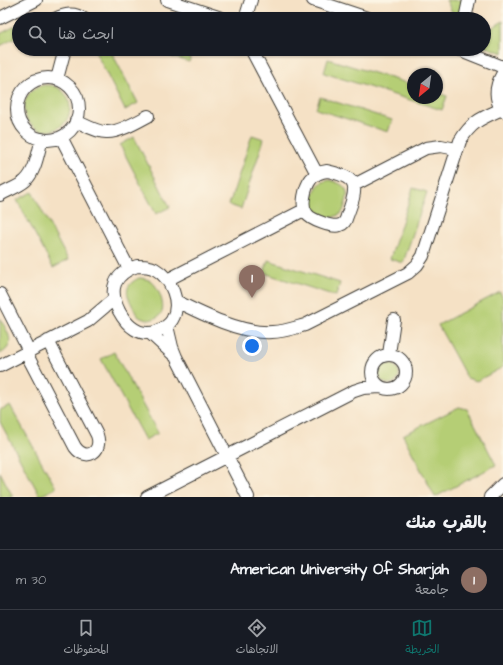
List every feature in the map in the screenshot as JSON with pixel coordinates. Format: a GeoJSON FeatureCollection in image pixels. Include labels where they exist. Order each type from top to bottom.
{"type":"FeatureCollection","features":[{"type":"Feature","properties":{"kind":"street"},"geometry":{"type":"LineString","coordinates":[[0,18],[36,0]]}},
{"type":"Feature","properties":{"kind":"street"},"geometry":{"type":"LineString","coordinates":[[167,0],[203,12]]}},
{"type":"Feature","properties":{"kind":"street"},"geometry":{"type":"LineString","coordinates":[[247,12],[251,0]]}},
{"type":"Feature","properties":{"kind":"street"},"geometry":{"type":"LineString","coordinates":[[313,0],[349,12]]}},
{"type":"Feature","properties":{"kind":"street"},"geometry":{"type":"LineString","coordinates":[[466,12],[469,0]]}},
{"type":"Feature","properties":{"kind":"street"},"geometry":{"type":"LineString","coordinates":[[57,79],[63,56]]}},
{"type":"Feature","properties":{"kind":"street"},"geometry":{"type":"LineString","coordinates":[[255,56],[317,174]]}},
{"type":"Feature","properties":{"kind":"street"},"geometry":{"type":"LineString","coordinates":[[476,56],[503,67]]}},
{"type":"Feature","properties":{"kind":"street"},"geometry":{"type":"LineString","coordinates":[[176,301],[206,316],[254,331],[271,332],[288,330],[305,325],[408,273],[417,265],[423,256],[456,149],[464,134],[476,121],[503,110],[499,101],[498,92],[499,84],[503,75]]}},
{"type":"Feature","properties":{"kind":"street"},"geometry":{"type":"LineString","coordinates":[[43,78],[57,79],[69,87],[77,99],[78,106],[76,121],[68,133],[55,139],[42,139],[30,134],[21,124],[17,111],[18,98],[26,87],[37,80],[43,78]]}},
{"type":"Feature","properties":{"kind":"street"},"geometry":{"type":"LineString","coordinates":[[76,121],[100,131],[107,132],[119,130],[148,116]]}},
{"type":"Feature","properties":{"kind":"street"},"geometry":{"type":"LineString","coordinates":[[61,136],[129,269]]}},
{"type":"Feature","properties":{"kind":"street"},"geometry":{"type":"LineString","coordinates":[[0,195],[21,184],[28,177],[33,169],[42,139]]}},
{"type":"Feature","properties":{"kind":"street"},"geometry":{"type":"LineString","coordinates":[[354,185],[426,148],[441,146],[456,149]]}},
{"type":"Feature","properties":{"kind":"street"},"geometry":{"type":"LineString","coordinates":[[327,171],[336,173],[347,177],[354,185],[354,195],[347,217],[341,225],[331,226],[314,220],[309,217],[304,210],[304,201],[308,185],[311,179],[317,174],[327,171]]}},
{"type":"Feature","properties":{"kind":"street"},"geometry":{"type":"LineString","coordinates":[[167,280],[304,210]]}},
{"type":"Feature","properties":{"kind":"street"},"geometry":{"type":"LineString","coordinates":[[206,316],[194,315],[182,317],[169,324],[156,332],[142,333],[134,330],[127,324],[114,299],[116,281],[122,274],[137,266],[150,267],[162,273],[167,280],[176,301],[176,310],[169,324],[171,342],[176,357],[248,497]]}},
{"type":"Feature","properties":{"kind":"street"},"geometry":{"type":"LineString","coordinates":[[0,294],[75,446],[84,454],[90,454],[95,452],[99,441],[48,341]]}},
{"type":"Feature","properties":{"kind":"street"},"geometry":{"type":"LineString","coordinates":[[0,366],[88,321],[114,299]]}},
{"type":"Feature","properties":{"kind":"street"},"geometry":{"type":"LineString","coordinates":[[88,321],[105,317],[123,317]]}},
{"type":"Feature","properties":{"kind":"street"},"geometry":{"type":"LineString","coordinates":[[389,354],[394,320]]}},
{"type":"Feature","properties":{"kind":"street"},"geometry":{"type":"LineString","coordinates":[[150,333],[164,344],[176,357]]}},
{"type":"Feature","properties":{"kind":"street"},"geometry":{"type":"LineString","coordinates":[[354,391],[367,379],[372,371],[374,363],[383,355],[389,354],[401,358],[407,374],[402,384],[397,387],[386,388],[374,380],[372,371]]}},
{"type":"Feature","properties":{"kind":"street"},"geometry":{"type":"LineString","coordinates":[[147,497],[354,391],[363,388],[381,386]]}},
{"type":"Feature","properties":{"kind":"street"},"geometry":{"type":"LineString","coordinates":[[490,497],[503,484]]}},
{"type":"Feature","properties":{"kind":"green space"},"geometry":{"type":"Polygon","coordinates":[[[446,0],[463,0],[461,12],[452,12],[446,0]]]}},
{"type":"Feature","properties":{"kind":"green space"},"geometry":{"type":"Polygon","coordinates":[[[503,21],[503,53],[491,49],[492,28],[503,21]]]}},
{"type":"Feature","properties":{"kind":"green space"},"geometry":{"type":"Polygon","coordinates":[[[12,28],[12,40],[0,46],[0,34],[12,28]]]}},
{"type":"Feature","properties":{"kind":"green space"},"geometry":{"type":"Polygon","coordinates":[[[98,56],[114,56],[138,103],[125,110],[98,56]]]}},
{"type":"Feature","properties":{"kind":"green space"},"geometry":{"type":"Polygon","coordinates":[[[170,56],[191,56],[189,62],[170,56]]]}},
{"type":"Feature","properties":{"kind":"green space"},"geometry":{"type":"Polygon","coordinates":[[[328,59],[407,83],[407,99],[324,73],[328,59]]]}},
{"type":"Feature","properties":{"kind":"green space"},"geometry":{"type":"Polygon","coordinates":[[[42,85],[52,85],[60,89],[66,95],[70,103],[70,113],[66,121],[60,127],[52,131],[42,131],[34,127],[28,121],[24,113],[24,103],[28,95],[34,89],[42,85]]]}},
{"type":"Feature","properties":{"kind":"green space"},"geometry":{"type":"Polygon","coordinates":[[[443,95],[447,96],[442,110],[423,104],[443,104],[443,95]]]}},
{"type":"Feature","properties":{"kind":"green space"},"geometry":{"type":"Polygon","coordinates":[[[320,97],[392,120],[388,132],[316,109],[320,97]]]}},
{"type":"Feature","properties":{"kind":"green space"},"geometry":{"type":"Polygon","coordinates":[[[252,135],[264,139],[241,209],[229,205],[252,135]]]}},
{"type":"Feature","properties":{"kind":"green space"},"geometry":{"type":"Polygon","coordinates":[[[134,137],[170,207],[156,214],[120,145],[134,137]]]}},
{"type":"Feature","properties":{"kind":"green space"},"geometry":{"type":"Polygon","coordinates":[[[330,180],[342,185],[347,193],[346,202],[342,213],[331,218],[316,212],[312,201],[318,186],[322,182],[330,180]]]}},
{"type":"Feature","properties":{"kind":"green space"},"geometry":{"type":"Polygon","coordinates":[[[413,188],[427,192],[403,263],[390,259],[413,188]]]}},
{"type":"Feature","properties":{"kind":"green space"},"geometry":{"type":"Polygon","coordinates":[[[32,192],[68,260],[53,268],[17,200],[32,192]]]}},
{"type":"Feature","properties":{"kind":"green space"},"geometry":{"type":"Polygon","coordinates":[[[268,260],[340,283],[336,296],[264,273],[268,260]]]}},
{"type":"Feature","properties":{"kind":"green space"},"geometry":{"type":"Polygon","coordinates":[[[139,278],[154,283],[163,304],[163,309],[160,315],[151,320],[138,316],[127,293],[131,283],[139,278]]]}},
{"type":"Feature","properties":{"kind":"green space"},"geometry":{"type":"Polygon","coordinates":[[[500,292],[503,298],[503,367],[477,381],[467,378],[438,325],[500,292]]]}},
{"type":"Feature","properties":{"kind":"green space"},"geometry":{"type":"Polygon","coordinates":[[[0,318],[8,333],[10,342],[9,346],[0,354],[0,318]]]}},
{"type":"Feature","properties":{"kind":"green space"},"geometry":{"type":"Polygon","coordinates":[[[114,352],[158,433],[145,440],[101,359],[114,352]]]}},
{"type":"Feature","properties":{"kind":"green space"},"geometry":{"type":"Polygon","coordinates":[[[385,364],[393,364],[399,370],[399,378],[393,384],[385,384],[379,378],[379,370],[385,364]]]}},
{"type":"Feature","properties":{"kind":"green space"},"geometry":{"type":"Polygon","coordinates":[[[10,405],[56,488],[40,496],[0,422],[0,410],[10,405]]]}},
{"type":"Feature","properties":{"kind":"green space"},"geometry":{"type":"Polygon","coordinates":[[[459,407],[467,409],[496,465],[435,497],[403,435],[459,407]]]}},
{"type":"Feature","properties":{"kind":"green space"},"geometry":{"type":"Polygon","coordinates":[[[0,472],[13,497],[0,497],[0,472]]]}},
{"type":"Feature","properties":{"kind":"place","name":"American University Of Sharjah"},"geometry":{"type":"Point","coordinates":[252,298]}}]}
